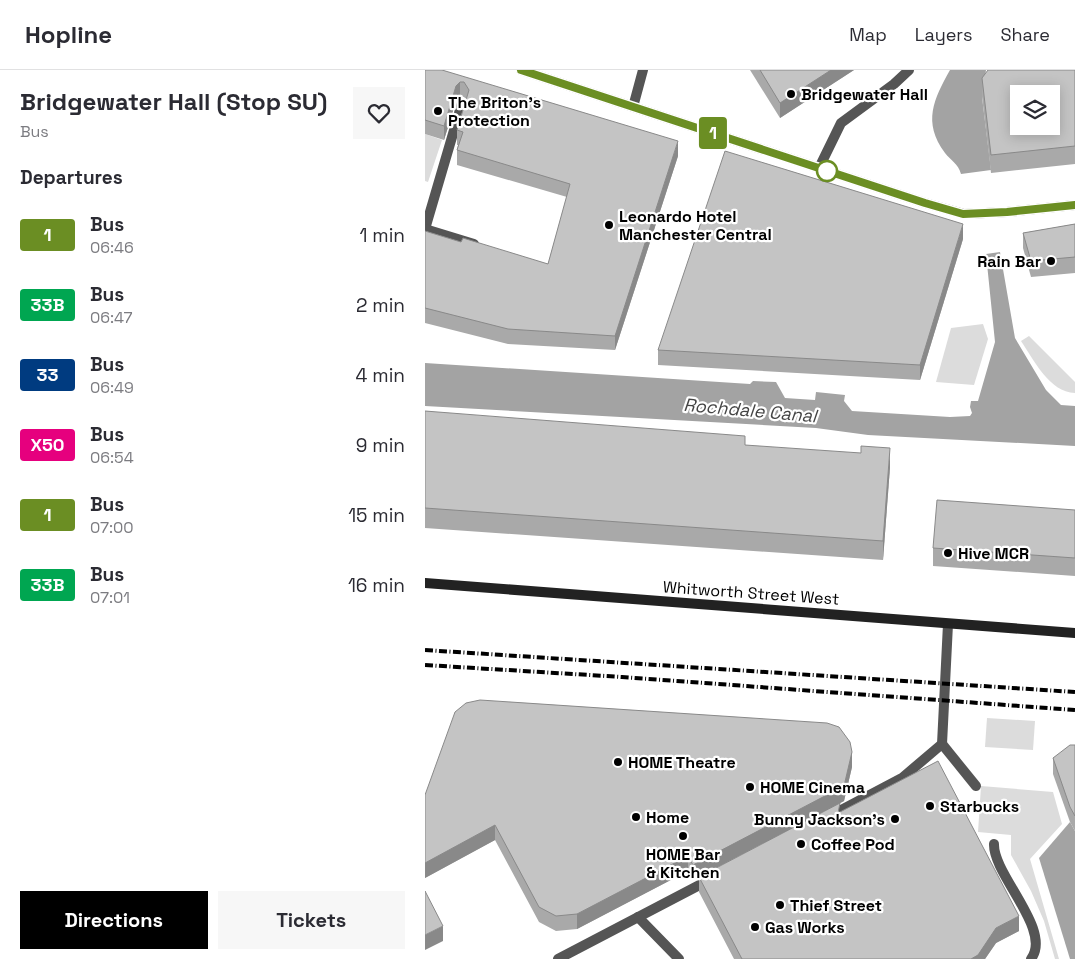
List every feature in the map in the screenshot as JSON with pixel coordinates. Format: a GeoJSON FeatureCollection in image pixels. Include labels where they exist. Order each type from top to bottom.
{"type":"FeatureCollection","features":[{"type":"Feature","properties":{"kind":"main road"},"geometry":{"type":"LineString","coordinates":[[521,70],[541,74],[633,107],[963,214],[1007,212],[1075,204]]}},
{"type":"Feature","properties":{"kind":"main road","name":"Whitworth Street West"},"geometry":{"type":"LineString","coordinates":[[425,584],[1075,633]]}},
{"type":"Feature","properties":{"kind":"street"},"geometry":{"type":"LineString","coordinates":[[633,107],[643,70]]}},
{"type":"Feature","properties":{"kind":"street"},"geometry":{"type":"LineString","coordinates":[[819,168],[841,124],[895,84],[909,70]]}},
{"type":"Feature","properties":{"kind":"street"},"geometry":{"type":"LineString","coordinates":[[462,104],[425,229],[481,246]]}},
{"type":"Feature","properties":{"kind":"street"},"geometry":{"type":"LineString","coordinates":[[948,624],[942,744],[976,786]]}},
{"type":"Feature","properties":{"kind":"street"},"geometry":{"type":"LineString","coordinates":[[823,820],[902,778],[942,744]]}},
{"type":"Feature","properties":{"kind":"street"},"geometry":{"type":"LineString","coordinates":[[994,844],[994,853],[999,865],[1020,901],[1033,932],[1036,950],[1032,959]]}},
{"type":"Feature","properties":{"kind":"street"},"geometry":{"type":"LineString","coordinates":[[558,959],[717,875]]}},
{"type":"Feature","properties":{"kind":"street"},"geometry":{"type":"LineString","coordinates":[[638,917],[679,959]]}},
{"type":"Feature","properties":{"kind":"shaded area"},"geometry":{"type":"Polygon","coordinates":[[[425,134],[442,140],[428,182],[425,181],[425,134]]]}},
{"type":"Feature","properties":{"kind":"shaded area"},"geometry":{"type":"Polygon","coordinates":[[[983,324],[988,339],[974,385],[936,382],[951,328],[983,324]]]}},
{"type":"Feature","properties":{"kind":"shaded area"},"geometry":{"type":"Polygon","coordinates":[[[1029,336],[1075,382],[1075,393],[1057,387],[1043,374],[1021,341],[1029,336]]]}},
{"type":"Feature","properties":{"kind":"shaded area"},"geometry":{"type":"Polygon","coordinates":[[[987,718],[1035,721],[1033,750],[985,747],[987,718]]]}},
{"type":"Feature","properties":{"kind":"shaded area"},"geometry":{"type":"Polygon","coordinates":[[[981,786],[1053,792],[1062,824],[1030,859],[1059,959],[1055,959],[1044,921],[1031,891],[1011,855],[1011,835],[978,832],[981,786]]]}},
{"type":"Feature","properties":{"kind":"water"},"geometry":{"type":"Polygon","coordinates":[[[950,70],[986,70],[982,97],[991,170],[961,174],[958,167],[938,142],[932,121],[933,111],[939,91],[950,70]]]}},
{"type":"Feature","properties":{"kind":"water","name":"Rochdale Canal"},"geometry":{"type":"Polygon","coordinates":[[[1000,252],[1015,338],[1046,390],[1061,405],[1075,406],[1075,446],[868,435],[816,428],[425,406],[425,363],[750,384],[753,381],[776,382],[785,398],[815,400],[816,392],[845,395],[844,401],[852,411],[950,417],[970,416],[972,413],[971,401],[978,401],[995,342],[986,254],[1000,252]]]}},
{"type":"Feature","properties":{"kind":"water"},"geometry":{"type":"Polygon","coordinates":[[[1070,822],[1075,831],[1075,959],[1070,959],[1039,858],[1070,822]]]}},
{"type":"Feature","properties":{"kind":"building","name":"Leonardo Hotel Manchester Central"},"geometry":{"type":"Polygon","coordinates":[[[425,70],[442,70],[678,141],[615,336],[508,329],[425,308],[425,231],[461,242],[463,238],[548,264],[570,184],[457,150],[463,132],[457,130],[469,90],[464,82],[460,82],[456,86],[444,126],[425,120],[425,70]]]}},
{"type":"Feature","properties":{"kind":"building"},"geometry":{"type":"Polygon","coordinates":[[[760,70],[831,70],[780,103],[760,70]]]}},
{"type":"Feature","properties":{"kind":"building"},"geometry":{"type":"Polygon","coordinates":[[[988,70],[1075,70],[1075,146],[991,155],[982,78],[988,70]]]}},
{"type":"Feature","properties":{"kind":"building"},"geometry":{"type":"Polygon","coordinates":[[[725,151],[963,224],[920,365],[658,350],[725,151]]]}},
{"type":"Feature","properties":{"kind":"building"},"geometry":{"type":"Polygon","coordinates":[[[1075,224],[1075,257],[1031,261],[1023,233],[1075,224]]]}},
{"type":"Feature","properties":{"kind":"building"},"geometry":{"type":"Polygon","coordinates":[[[425,411],[745,436],[745,445],[861,453],[861,446],[890,448],[883,541],[425,508],[425,411]]]}},
{"type":"Feature","properties":{"kind":"building"},"geometry":{"type":"Polygon","coordinates":[[[937,500],[1075,510],[1075,558],[933,548],[937,500]]]}},
{"type":"Feature","properties":{"kind":"building","name":"Home"},"geometry":{"type":"Polygon","coordinates":[[[480,700],[827,723],[839,727],[850,742],[852,752],[844,786],[693,865],[688,856],[577,914],[556,916],[539,907],[495,825],[425,863],[425,795],[455,712],[466,703],[480,700]]]}},
{"type":"Feature","properties":{"kind":"building"},"geometry":{"type":"Polygon","coordinates":[[[1070,745],[1075,745],[1075,816],[1053,758],[1070,745]]]}},
{"type":"Feature","properties":{"kind":"building"},"geometry":{"type":"Polygon","coordinates":[[[938,761],[1019,916],[996,928],[978,955],[971,959],[742,959],[699,877],[840,803],[838,813],[938,761]]]}},
{"type":"Feature","properties":{"kind":"building"},"geometry":{"type":"Polygon","coordinates":[[[425,891],[443,926],[425,935],[425,891]]]}},
{"type":"Feature","properties":{"kind":"railway"},"geometry":{"type":"LineString","coordinates":[[425,650],[1075,692]]}},
{"type":"Feature","properties":{"kind":"railway"},"geometry":{"type":"LineString","coordinates":[[425,665],[622,677],[1075,710]]}},
{"type":"Feature","properties":{"kind":"bus line","name":"1"},"geometry":{"type":"LineString","coordinates":[[521,70],[963,214],[1007,212],[1075,205]]}},
{"type":"Feature","properties":{"kind":"place","name":"Bridgewater Hall"},"geometry":{"type":"Point","coordinates":[791,94]}},
{"type":"Feature","properties":{"kind":"place","name":"The Briton's Protection"},"geometry":{"type":"Point","coordinates":[438,111]}},
{"type":"Feature","properties":{"kind":"place","name":"Leonardo Hotel Manchester Central"},"geometry":{"type":"Point","coordinates":[609,225]}},
{"type":"Feature","properties":{"kind":"place","name":"Rain Bar"},"geometry":{"type":"Point","coordinates":[1051,261]}},
{"type":"Feature","properties":{"kind":"place","name":"Hive MCR"},"geometry":{"type":"Point","coordinates":[948,553]}},
{"type":"Feature","properties":{"kind":"place","name":"HOME Theatre"},"geometry":{"type":"Point","coordinates":[618,762]}},
{"type":"Feature","properties":{"kind":"place","name":"HOME Cinema"},"geometry":{"type":"Point","coordinates":[750,787]}},
{"type":"Feature","properties":{"kind":"place","name":"Starbucks"},"geometry":{"type":"Point","coordinates":[930,806]}},
{"type":"Feature","properties":{"kind":"place","name":"Home"},"geometry":{"type":"Point","coordinates":[636,817]}},
{"type":"Feature","properties":{"kind":"place","name":"Bunny Jackson's"},"geometry":{"type":"Point","coordinates":[895,819]}},
{"type":"Feature","properties":{"kind":"place","name":"HOME Bar & Kitchen"},"geometry":{"type":"Point","coordinates":[683,836]}},
{"type":"Feature","properties":{"kind":"place","name":"Coffee Pod"},"geometry":{"type":"Point","coordinates":[801,844]}},
{"type":"Feature","properties":{"kind":"place","name":"Thief Street"},"geometry":{"type":"Point","coordinates":[780,905]}},
{"type":"Feature","properties":{"kind":"place","name":"Gas Works"},"geometry":{"type":"Point","coordinates":[755,927]}}]}
